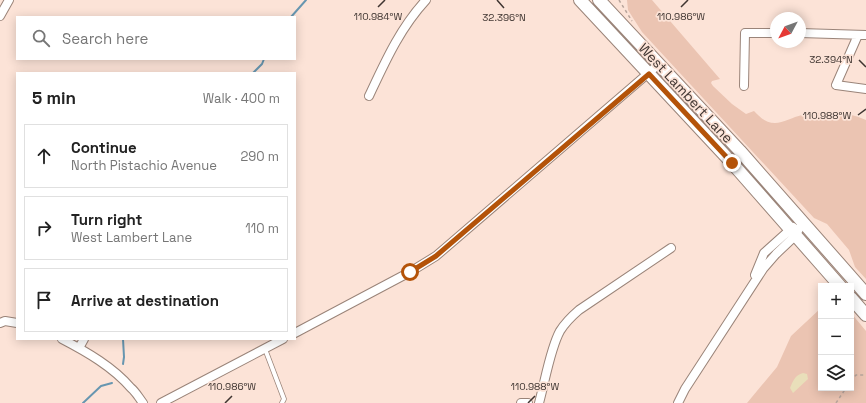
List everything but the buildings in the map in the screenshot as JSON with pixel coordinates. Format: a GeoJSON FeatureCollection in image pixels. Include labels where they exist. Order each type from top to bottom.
{"type":"FeatureCollection","features":[{"type":"Feature","properties":{"kind":"main road","name":"West Lambert Lane"},"geometry":{"type":"LineString","coordinates":[[580,0],[732,163],[837,283]]}},
{"type":"Feature","properties":{"kind":"main road","name":"West Lambert Lane"},"geometry":{"type":"LineString","coordinates":[[599,0],[740,151],[866,294]]}},
{"type":"Feature","properties":{"kind":"main road"},"geometry":{"type":"LineString","coordinates":[[854,301],[866,315]]}},
{"type":"Feature","properties":{"kind":"street"},"geometry":{"type":"LineString","coordinates":[[0,16],[9,0]]}},
{"type":"Feature","properties":{"kind":"street"},"geometry":{"type":"LineString","coordinates":[[369,96],[391,51],[406,25],[426,0]]}},
{"type":"Feature","properties":{"kind":"street"},"geometry":{"type":"LineString","coordinates":[[744,86],[745,33],[770,33]]}},
{"type":"Feature","properties":{"kind":"street"},"geometry":{"type":"LineString","coordinates":[[806,33],[862,35],[836,85],[866,89]]}},
{"type":"Feature","properties":{"kind":"street"},"geometry":{"type":"LineString","coordinates":[[296,331],[410,272],[436,256],[659,64]]}},
{"type":"Feature","properties":{"kind":"street"},"geometry":{"type":"LineString","coordinates":[[678,403],[685,388],[752,285],[764,253],[793,232],[803,222]]}},
{"type":"Feature","properties":{"kind":"street"},"geometry":{"type":"LineString","coordinates":[[539,403],[555,343],[561,330],[569,319],[579,310],[671,248]]}},
{"type":"Feature","properties":{"kind":"street"},"geometry":{"type":"LineString","coordinates":[[0,323],[6,321],[16,323]]}},
{"type":"Feature","properties":{"kind":"street"},"geometry":{"type":"LineString","coordinates":[[64,340],[79,348],[122,379],[142,403]]}},
{"type":"Feature","properties":{"kind":"street"},"geometry":{"type":"LineString","coordinates":[[79,348],[83,340]]}},
{"type":"Feature","properties":{"kind":"street"},"geometry":{"type":"LineString","coordinates":[[161,403],[281,340]]}},
{"type":"Feature","properties":{"kind":"street"},"geometry":{"type":"LineString","coordinates":[[521,403],[528,403]]}},
{"type":"Feature","properties":{"kind":"lane"},"geometry":{"type":"LineString","coordinates":[[264,349],[284,399],[282,403]]}},
{"type":"Feature","properties":{"kind":"path"},"geometry":{"type":"LineString","coordinates":[[854,377],[856,375],[866,375]]}},
{"type":"Feature","properties":{"kind":"path"},"geometry":{"type":"LineString","coordinates":[[836,403],[844,391]]}},
{"type":"Feature","properties":{"kind":"shaded area"},"geometry":{"type":"Polygon","coordinates":[[[627,0],[652,0],[720,79],[712,81],[711,83],[713,86],[732,104],[746,114],[754,111],[766,121],[771,123],[781,122],[802,115],[826,112],[843,113],[866,120],[866,279],[855,267],[849,250],[827,224],[814,218],[642,32],[628,10],[627,0]]]}},
{"type":"Feature","properties":{"kind":"shaded area"},"geometry":{"type":"Polygon","coordinates":[[[818,311],[818,391],[854,391],[854,317],[866,331],[866,403],[747,403],[777,367],[791,336],[818,311]]]}},
{"type":"Feature","properties":{"kind":"sand"},"geometry":{"type":"Polygon","coordinates":[[[803,373],[807,374],[808,379],[793,393],[790,388],[792,383],[796,377],[803,373]]]}},
{"type":"Feature","properties":{"kind":"waterway"},"geometry":{"type":"LineString","coordinates":[[292,16],[306,0]]}},
{"type":"Feature","properties":{"kind":"waterway"},"geometry":{"type":"LineString","coordinates":[[254,72],[262,64],[264,60]]}},
{"type":"Feature","properties":{"kind":"waterway"},"geometry":{"type":"LineString","coordinates":[[123,340],[123,364]]}},
{"type":"Feature","properties":{"kind":"waterway"},"geometry":{"type":"LineString","coordinates":[[83,403],[101,386],[112,383]]}},
{"type":"Feature","properties":{"kind":"route"},"geometry":{"type":"LineString","coordinates":[[410,272],[436,256],[649,74],[732,163]]}}]}
